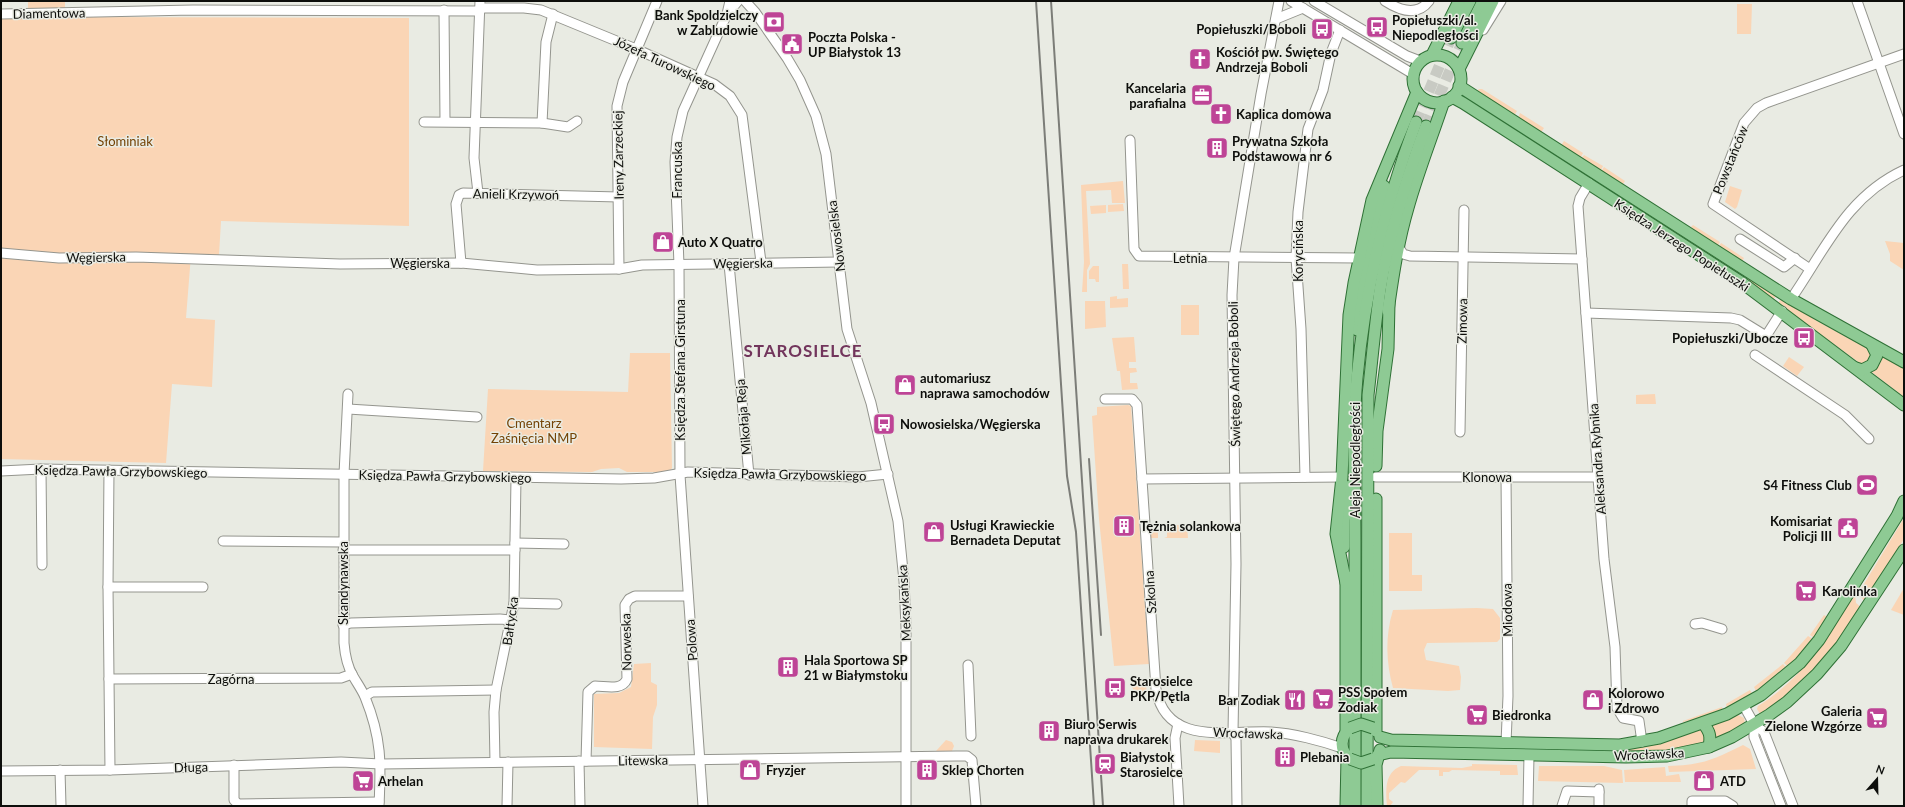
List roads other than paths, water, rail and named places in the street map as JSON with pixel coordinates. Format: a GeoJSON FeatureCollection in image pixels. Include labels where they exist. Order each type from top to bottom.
{"type":"FeatureCollection","features":[{"type":"Feature","properties":{"kind":"main road"},"geometry":{"type":"LineString","coordinates":[[1432,55],[1459,1]]}},
{"type":"Feature","properties":{"kind":"main road"},"geometry":{"type":"LineString","coordinates":[[1451,38],[1470,1]]}},
{"type":"Feature","properties":{"kind":"main road"},"geometry":{"type":"LineString","coordinates":[[1368,457],[1398,246],[1418,174],[1448,99],[1460,86],[1459,70],[1467,43],[1483,1]]}},
{"type":"Feature","properties":{"kind":"main road"},"geometry":{"type":"LineString","coordinates":[[1467,43],[1493,1]]}},
{"type":"Feature","properties":{"kind":"main road"},"geometry":{"type":"LineString","coordinates":[[1448,99],[1432,102],[1426,100],[1417,92],[1412,80],[1413,74],[1420,61],[1432,55],[1445,56],[1451,59],[1459,70]]}},
{"type":"Feature","properties":{"kind":"main road","name":"Księdza Jerzego Popiełuszki"},"geometry":{"type":"LineString","coordinates":[[1460,86],[1791,299],[1904,362]]}},
{"type":"Feature","properties":{"kind":"main road"},"geometry":{"type":"LineString","coordinates":[[1346,583],[1336,534],[1342,478],[1349,316],[1358,258],[1372,200],[1417,92]]}},
{"type":"Feature","properties":{"kind":"main road","name":"Księdza Jerzego Popiełuszki"},"geometry":{"type":"LineString","coordinates":[[1448,99],[1589,183],[1741,282],[1782,311],[1904,405]]}},
{"type":"Feature","properties":{"kind":"main road","name":"Aleja Niepodległości"},"geometry":{"type":"LineString","coordinates":[[1355,806],[1354,454],[1357,378],[1370,289],[1385,217],[1405,151],[1421,124],[1396,219],[1380,289],[1368,395],[1367,806]]}},
{"type":"Feature","properties":{"kind":"main road"},"geometry":{"type":"LineString","coordinates":[[1357,378],[1357,326],[1360,295],[1369,248],[1394,148]]}},
{"type":"Feature","properties":{"kind":"main road"},"geometry":{"type":"LineString","coordinates":[[1741,282],[1739,278],[1741,274],[1744,272],[1749,272]]}},
{"type":"Feature","properties":{"kind":"main road"},"geometry":{"type":"LineString","coordinates":[[1377,806],[1375,757],[1381,746],[1376,732],[1377,431],[1388,349],[1389,303]]}},
{"type":"Feature","properties":{"kind":"main road"},"geometry":{"type":"LineString","coordinates":[[1856,368],[1867,369],[1872,365],[1877,355],[1872,345]]}},
{"type":"Feature","properties":{"kind":"main road"},"geometry":{"type":"LineString","coordinates":[[1346,806],[1346,583],[1343,539],[1344,520],[1354,454]]}},
{"type":"Feature","properties":{"kind":"main road","name":"Wrocławska"},"geometry":{"type":"LineString","coordinates":[[1376,732],[1391,740],[1603,745],[1642,742],[1659,738],[1703,723],[1744,706],[1774,686],[1800,663],[1819,640],[1898,516],[1904,501]]}},
{"type":"Feature","properties":{"kind":"main road","name":"Wrocławska"},"geometry":{"type":"LineString","coordinates":[[1375,757],[1391,752],[1667,756],[1709,747],[1732,737],[1787,702],[1826,665],[1844,641],[1904,550]]}},
{"type":"Feature","properties":{"kind":"main road"},"geometry":{"type":"LineString","coordinates":[[1703,723],[1711,737],[1709,747]]}},
{"type":"Feature","properties":{"kind":"main road"},"geometry":{"type":"LineString","coordinates":[[1346,743],[1361,724],[1376,732]]}},
{"type":"Feature","properties":{"kind":"main road"},"geometry":{"type":"LineString","coordinates":[[1346,743],[1361,763],[1375,757]]}},
{"type":"Feature","properties":{"kind":"street","name":"Ireny Zarzeckiej"},"geometry":{"type":"LineString","coordinates":[[619,269],[617,106],[623,82],[657,1]]}},
{"type":"Feature","properties":{"kind":"street","name":"Francuska"},"geometry":{"type":"LineString","coordinates":[[728,14],[730,1]]}},
{"type":"Feature","properties":{"kind":"street","name":"Francuska"},"geometry":{"type":"LineString","coordinates":[[679,265],[675,162],[677,136],[683,111],[698,76],[728,14],[738,1]]}},
{"type":"Feature","properties":{"kind":"street","name":"Nowosielska"},"geometry":{"type":"LineString","coordinates":[[745,1],[755,12],[798,75],[816,116],[828,168],[847,329],[871,403],[888,474]]}},
{"type":"Feature","properties":{"kind":"street","name":"Nowosielska"},"geometry":{"type":"LineString","coordinates":[[752,1],[755,12]]}},
{"type":"Feature","properties":{"kind":"street","name":"Świętego Andrzeja Boboli"},"geometry":{"type":"LineString","coordinates":[[1237,806],[1236,739],[1233,732],[1236,478],[1232,295],[1234,258],[1261,94],[1279,1]]}},
{"type":"Feature","properties":{"kind":"street","name":"Świętego Andrzeja Boboli"},"geometry":{"type":"LineString","coordinates":[[1276,19],[1282,8],[1283,1]]}},
{"type":"Feature","properties":{"kind":"street"},"geometry":{"type":"LineString","coordinates":[[1291,1],[1413,74]]}},
{"type":"Feature","properties":{"kind":"street"},"geometry":{"type":"LineString","coordinates":[[1314,1],[1407,56],[1420,61]]}},
{"type":"Feature","properties":{"kind":"street"},"geometry":{"type":"LineString","coordinates":[[1385,1],[1395,7],[1407,11],[1424,7],[1430,1]]}},
{"type":"Feature","properties":{"kind":"street"},"geometry":{"type":"LineString","coordinates":[[1467,43],[1495,12],[1501,1]]}},
{"type":"Feature","properties":{"kind":"street"},"geometry":{"type":"LineString","coordinates":[[1857,1],[1904,134]]}},
{"type":"Feature","properties":{"kind":"street","name":"Diamentowa"},"geometry":{"type":"LineString","coordinates":[[1,14],[193,6],[335,6],[444,10],[480,6]]}},
{"type":"Feature","properties":{"kind":"street","name":"Józefa Turowskiego"},"geometry":{"type":"LineString","coordinates":[[480,6],[524,8],[541,10],[553,14],[698,76],[714,84],[730,96],[742,115],[761,262]]}},
{"type":"Feature","properties":{"kind":"street"},"geometry":{"type":"LineString","coordinates":[[478,193],[474,158],[480,6]]}},
{"type":"Feature","properties":{"kind":"street"},"geometry":{"type":"LineString","coordinates":[[1276,19],[1303,8]]}},
{"type":"Feature","properties":{"kind":"street"},"geometry":{"type":"LineString","coordinates":[[444,10],[445,121]]}},
{"type":"Feature","properties":{"kind":"street"},"geometry":{"type":"LineString","coordinates":[[542,124],[546,42],[553,14]]}},
{"type":"Feature","properties":{"kind":"street","name":"Korycińska"},"geometry":{"type":"LineString","coordinates":[[1305,477],[1301,329],[1296,258],[1299,205],[1308,129],[1323,90],[1331,54],[1340,30]]}},
{"type":"Feature","properties":{"kind":"street"},"geometry":{"type":"LineString","coordinates":[[1880,64],[1904,54]]}},
{"type":"Feature","properties":{"kind":"street","name":"Powstańców"},"geometry":{"type":"LineString","coordinates":[[1810,268],[1712,204],[1744,123],[1757,108],[1766,103],[1880,64]]}},
{"type":"Feature","properties":{"kind":"street"},"geometry":{"type":"LineString","coordinates":[[424,122],[445,121],[542,124],[568,127],[577,121]]}},
{"type":"Feature","properties":{"kind":"street","name":"Letnia"},"geometry":{"type":"LineString","coordinates":[[1130,140],[1131,202],[1136,254],[1144,258],[1358,258]]}},
{"type":"Feature","properties":{"kind":"street"},"geometry":{"type":"LineString","coordinates":[[1791,299],[1810,268],[1850,210],[1861,198],[1892,175],[1904,170]]}},
{"type":"Feature","properties":{"kind":"street","name":"Aleksandra Rybnika"},"geometry":{"type":"LineString","coordinates":[[1589,183],[1579,201],[1582,259],[1604,559],[1615,647],[1617,711],[1623,718],[1639,721]]}},
{"type":"Feature","properties":{"kind":"street","name":"Anieli Krzywoń"},"geometry":{"type":"LineString","coordinates":[[462,263],[456,199],[463,193],[618,197]]}},
{"type":"Feature","properties":{"kind":"street","name":"Zimowa"},"geometry":{"type":"LineString","coordinates":[[1460,432],[1464,210]]}},
{"type":"Feature","properties":{"kind":"street"},"geometry":{"type":"LineString","coordinates":[[1740,239],[1784,267],[1795,258]]}},
{"type":"Feature","properties":{"kind":"street"},"geometry":{"type":"LineString","coordinates":[[1398,246],[1406,256],[1582,259]]}},
{"type":"Feature","properties":{"kind":"street","name":"Węgierska"},"geometry":{"type":"LineString","coordinates":[[1,253],[59,258],[136,257],[340,264],[462,263],[537,270],[619,269],[642,265],[839,262]]}},
{"type":"Feature","properties":{"kind":"street","name":"Mikołaja Reja"},"geometry":{"type":"LineString","coordinates":[[729,264],[749,475]]}},
{"type":"Feature","properties":{"kind":"street","name":"Księdza Stefana Girstuna"},"geometry":{"type":"LineString","coordinates":[[679,265],[680,475]]}},
{"type":"Feature","properties":{"kind":"street"},"geometry":{"type":"LineString","coordinates":[[1586,313],[1731,318],[1740,320],[1766,336],[1782,311]]}},
{"type":"Feature","properties":{"kind":"street"},"geometry":{"type":"LineString","coordinates":[[1754,355],[1845,415],[1869,439]]}},
{"type":"Feature","properties":{"kind":"street","name":"Skandynawska"},"geometry":{"type":"LineString","coordinates":[[348,394],[342,546],[343,625],[346,657],[352,674],[365,696],[380,745],[381,764],[379,804]]}},
{"type":"Feature","properties":{"kind":"street","name":"Szkolna"},"geometry":{"type":"LineString","coordinates":[[1105,399],[1128,398],[1135,402],[1142,479],[1156,689],[1162,707],[1178,724]]}},
{"type":"Feature","properties":{"kind":"street"},"geometry":{"type":"LineString","coordinates":[[348,409],[477,417]]}},
{"type":"Feature","properties":{"kind":"street"},"geometry":{"type":"LineString","coordinates":[[41,469],[42,565]]}},
{"type":"Feature","properties":{"kind":"street","name":"Księdza Pawła Grzybowskiego"},"geometry":{"type":"LineString","coordinates":[[1,471],[41,469],[643,479],[680,475],[688,472],[749,475],[858,477],[888,474]]}},
{"type":"Feature","properties":{"kind":"street"},"geometry":{"type":"LineString","coordinates":[[109,470],[108,587],[110,770]]}},
{"type":"Feature","properties":{"kind":"street","name":"Meksykańska"},"geometry":{"type":"LineString","coordinates":[[888,474],[898,520],[904,581],[906,627],[906,806]]}},
{"type":"Feature","properties":{"kind":"street","name":"Polowa"},"geometry":{"type":"LineString","coordinates":[[680,475],[703,806]]}},
{"type":"Feature","properties":{"kind":"street","name":"Klonowa"},"geometry":{"type":"LineString","coordinates":[[1376,477],[1598,478]]}},
{"type":"Feature","properties":{"kind":"street","name":"Bałtycka"},"geometry":{"type":"LineString","coordinates":[[495,762],[494,712],[496,690],[514,603],[516,478]]}},
{"type":"Feature","properties":{"kind":"street"},"geometry":{"type":"LineString","coordinates":[[1142,479],[1342,478]]}},
{"type":"Feature","properties":{"kind":"street","name":"Miodowa"},"geometry":{"type":"LineString","coordinates":[[1506,478],[1508,696],[1506,742]]}},
{"type":"Feature","properties":{"kind":"street"},"geometry":{"type":"LineString","coordinates":[[223,541],[342,546],[515,547],[564,544]]}},
{"type":"Feature","properties":{"kind":"street"},"geometry":{"type":"LineString","coordinates":[[108,587],[203,587]]}},
{"type":"Feature","properties":{"kind":"street","name":"Norweska"},"geometry":{"type":"LineString","coordinates":[[580,806],[588,692],[595,686],[620,686],[625,684],[627,679],[625,605],[629,599],[635,596],[688,596]]}},
{"type":"Feature","properties":{"kind":"street"},"geometry":{"type":"LineString","coordinates":[[514,603],[557,604]]}},
{"type":"Feature","properties":{"kind":"street"},"geometry":{"type":"LineString","coordinates":[[343,625],[351,623],[484,619],[511,620]]}},
{"type":"Feature","properties":{"kind":"street"},"geometry":{"type":"LineString","coordinates":[[1696,624],[1702,623],[1722,629]]}},
{"type":"Feature","properties":{"kind":"street"},"geometry":{"type":"LineString","coordinates":[[968,665],[971,736]]}},
{"type":"Feature","properties":{"kind":"street","name":"Zagórna"},"geometry":{"type":"LineString","coordinates":[[109,679],[340,678],[352,674]]}},
{"type":"Feature","properties":{"kind":"street"},"geometry":{"type":"LineString","coordinates":[[365,696],[372,692],[496,690]]}},
{"type":"Feature","properties":{"kind":"street"},"geometry":{"type":"LineString","coordinates":[[1744,706],[1754,724],[1764,732],[1793,806]]}},
{"type":"Feature","properties":{"kind":"street","name":"Wrocławska"},"geometry":{"type":"LineString","coordinates":[[1639,721],[1642,742]]}},
{"type":"Feature","properties":{"kind":"street"},"geometry":{"type":"LineString","coordinates":[[1178,724],[1175,738],[1179,806]]}},
{"type":"Feature","properties":{"kind":"street","name":"Wrocławska"},"geometry":{"type":"LineString","coordinates":[[1178,724],[1194,731],[1279,733],[1319,742],[1346,743]]}},
{"type":"Feature","properties":{"kind":"street"},"geometry":{"type":"LineString","coordinates":[[1754,724],[1754,737],[1781,806]]}},
{"type":"Feature","properties":{"kind":"street"},"geometry":{"type":"LineString","coordinates":[[1528,806],[1529,755]]}},
{"type":"Feature","properties":{"kind":"street","name":"Litewska"},"geometry":{"type":"LineString","coordinates":[[381,764],[699,758],[967,756],[972,760],[976,806]]}},
{"type":"Feature","properties":{"kind":"street","name":"Długa"},"geometry":{"type":"LineString","coordinates":[[1,771],[110,770],[341,762],[381,764]]}},
{"type":"Feature","properties":{"kind":"street"},"geometry":{"type":"LineString","coordinates":[[507,806],[508,762]]}},
{"type":"Feature","properties":{"kind":"street"},"geometry":{"type":"LineString","coordinates":[[234,766],[234,800],[238,804],[379,804]]}},
{"type":"Feature","properties":{"kind":"street"},"geometry":{"type":"LineString","coordinates":[[60,770],[61,806]]}},
{"type":"Feature","properties":{"kind":"street"},"geometry":{"type":"LineString","coordinates":[[1562,806],[1567,792],[1599,791],[1599,806]]}},
{"type":"Feature","properties":{"kind":"street"},"geometry":{"type":"LineString","coordinates":[[1692,806],[1692,801],[1725,801],[1733,806]]}},
{"type":"Feature","properties":{"kind":"tunnel"},"geometry":{"type":"LineString","coordinates":[[1416,122],[1451,38]]}},
{"type":"Feature","properties":{"kind":"tunnel"},"geometry":{"type":"LineString","coordinates":[[1426,126],[1462,43]]}},
{"type":"Feature","properties":{"kind":"railway"},"geometry":{"type":"LineString","coordinates":[[1036,1],[1067,476],[1076,532],[1094,806]]}},
{"type":"Feature","properties":{"kind":"railway"},"geometry":{"type":"LineString","coordinates":[[1051,1],[1103,806]]}},
{"type":"Feature","properties":{"kind":"railway"},"geometry":{"type":"LineString","coordinates":[[1089,459],[1101,635]]}},
{"type":"Feature","properties":{"kind":"place","name":"Bank Spoldzielczy w Zabludowie"},"geometry":{"type":"Point","coordinates":[774,22]}},
{"type":"Feature","properties":{"kind":"place","name":"Popiełuszki/al. Niepodległości"},"geometry":{"type":"Point","coordinates":[1377,27]}},
{"type":"Feature","properties":{"kind":"place","name":"Popiełuszki/Boboli"},"geometry":{"type":"Point","coordinates":[1322,29]}},
{"type":"Feature","properties":{"kind":"place","name":"Poczta Polska - UP Białystok 13"},"geometry":{"type":"Point","coordinates":[792,44]}},
{"type":"Feature","properties":{"kind":"place","name":"Kościół pw. Świętego Andrzeja Boboli"},"geometry":{"type":"Point","coordinates":[1200,59]}},
{"type":"Feature","properties":{"kind":"place","name":"Kancelaria parafialna"},"geometry":{"type":"Point","coordinates":[1202,95]}},
{"type":"Feature","properties":{"kind":"place","name":"Kaplica domowa"},"geometry":{"type":"Point","coordinates":[1221,114]}},
{"type":"Feature","properties":{"kind":"place","name":"Prywatna Szkoła Podstawowa nr 6"},"geometry":{"type":"Point","coordinates":[1217,148]}},
{"type":"Feature","properties":{"kind":"place","name":"Auto X Quatro"},"geometry":{"type":"Point","coordinates":[663,242]}},
{"type":"Feature","properties":{"kind":"place","name":"Popiełuszki/Ubocze"},"geometry":{"type":"Point","coordinates":[1804,338]}},
{"type":"Feature","properties":{"kind":"place","name":"automariusz naprawa samochodów"},"geometry":{"type":"Point","coordinates":[905,385]}},
{"type":"Feature","properties":{"kind":"place","name":"Nowosielska/Węgierska"},"geometry":{"type":"Point","coordinates":[884,424]}},
{"type":"Feature","properties":{"kind":"place","name":"S4 Fitness Club"},"geometry":{"type":"Point","coordinates":[1867,485]}},
{"type":"Feature","properties":{"kind":"place","name":"Tężnia solankowa"},"geometry":{"type":"Point","coordinates":[1124,526]}},
{"type":"Feature","properties":{"kind":"place","name":"Komisariat Policji III"},"geometry":{"type":"Point","coordinates":[1848,528]}},
{"type":"Feature","properties":{"kind":"place","name":"Usługi Krawieckie Bernadeta Deputat"},"geometry":{"type":"Point","coordinates":[934,532]}},
{"type":"Feature","properties":{"kind":"place","name":"Karolinka"},"geometry":{"type":"Point","coordinates":[1806,591]}},
{"type":"Feature","properties":{"kind":"place","name":"Hala Sportowa SP 21 w Białymstoku"},"geometry":{"type":"Point","coordinates":[788,667]}},
{"type":"Feature","properties":{"kind":"place","name":"Starosielce PKP/Pętla"},"geometry":{"type":"Point","coordinates":[1115,688]}},
{"type":"Feature","properties":{"kind":"place","name":"PSS Społem Zodiak"},"geometry":{"type":"Point","coordinates":[1323,699]}},
{"type":"Feature","properties":{"kind":"place","name":"Bar Zodiak"},"geometry":{"type":"Point","coordinates":[1295,700]}},
{"type":"Feature","properties":{"kind":"place","name":"Kolorowo i Zdrowo"},"geometry":{"type":"Point","coordinates":[1593,700]}},
{"type":"Feature","properties":{"kind":"place","name":"Biedronka"},"geometry":{"type":"Point","coordinates":[1477,715]}},
{"type":"Feature","properties":{"kind":"place","name":"Galeria Zielone Wzgórze"},"geometry":{"type":"Point","coordinates":[1877,718]}},
{"type":"Feature","properties":{"kind":"place","name":"Biuro Serwis naprawa drukarek"},"geometry":{"type":"Point","coordinates":[1049,731]}},
{"type":"Feature","properties":{"kind":"place","name":"Plebania"},"geometry":{"type":"Point","coordinates":[1285,757]}},
{"type":"Feature","properties":{"kind":"place","name":"Białystok Starosielce"},"geometry":{"type":"Point","coordinates":[1105,764]}},
{"type":"Feature","properties":{"kind":"place","name":"Fryzjer"},"geometry":{"type":"Point","coordinates":[750,770]}},
{"type":"Feature","properties":{"kind":"place","name":"Sklep Chorten"},"geometry":{"type":"Point","coordinates":[927,770]}},
{"type":"Feature","properties":{"kind":"place","name":"Arhelan"},"geometry":{"type":"Point","coordinates":[363,781]}},
{"type":"Feature","properties":{"kind":"place","name":"ATD"},"geometry":{"type":"Point","coordinates":[1704,781]}},
{"type":"Feature","properties":{"kind":"district","name":"STAROSIELCE"},"geometry":{"type":"Point","coordinates":[803,350]}},
{"type":"Feature","properties":{"kind":"park label","name":"Słominiak"},"geometry":{"type":"Point","coordinates":[125,141]}},
{"type":"Feature","properties":{"kind":"park label","name":"Cmentarz Zaśnięcia NMP"},"geometry":{"type":"Point","coordinates":[534,430]}}]}
